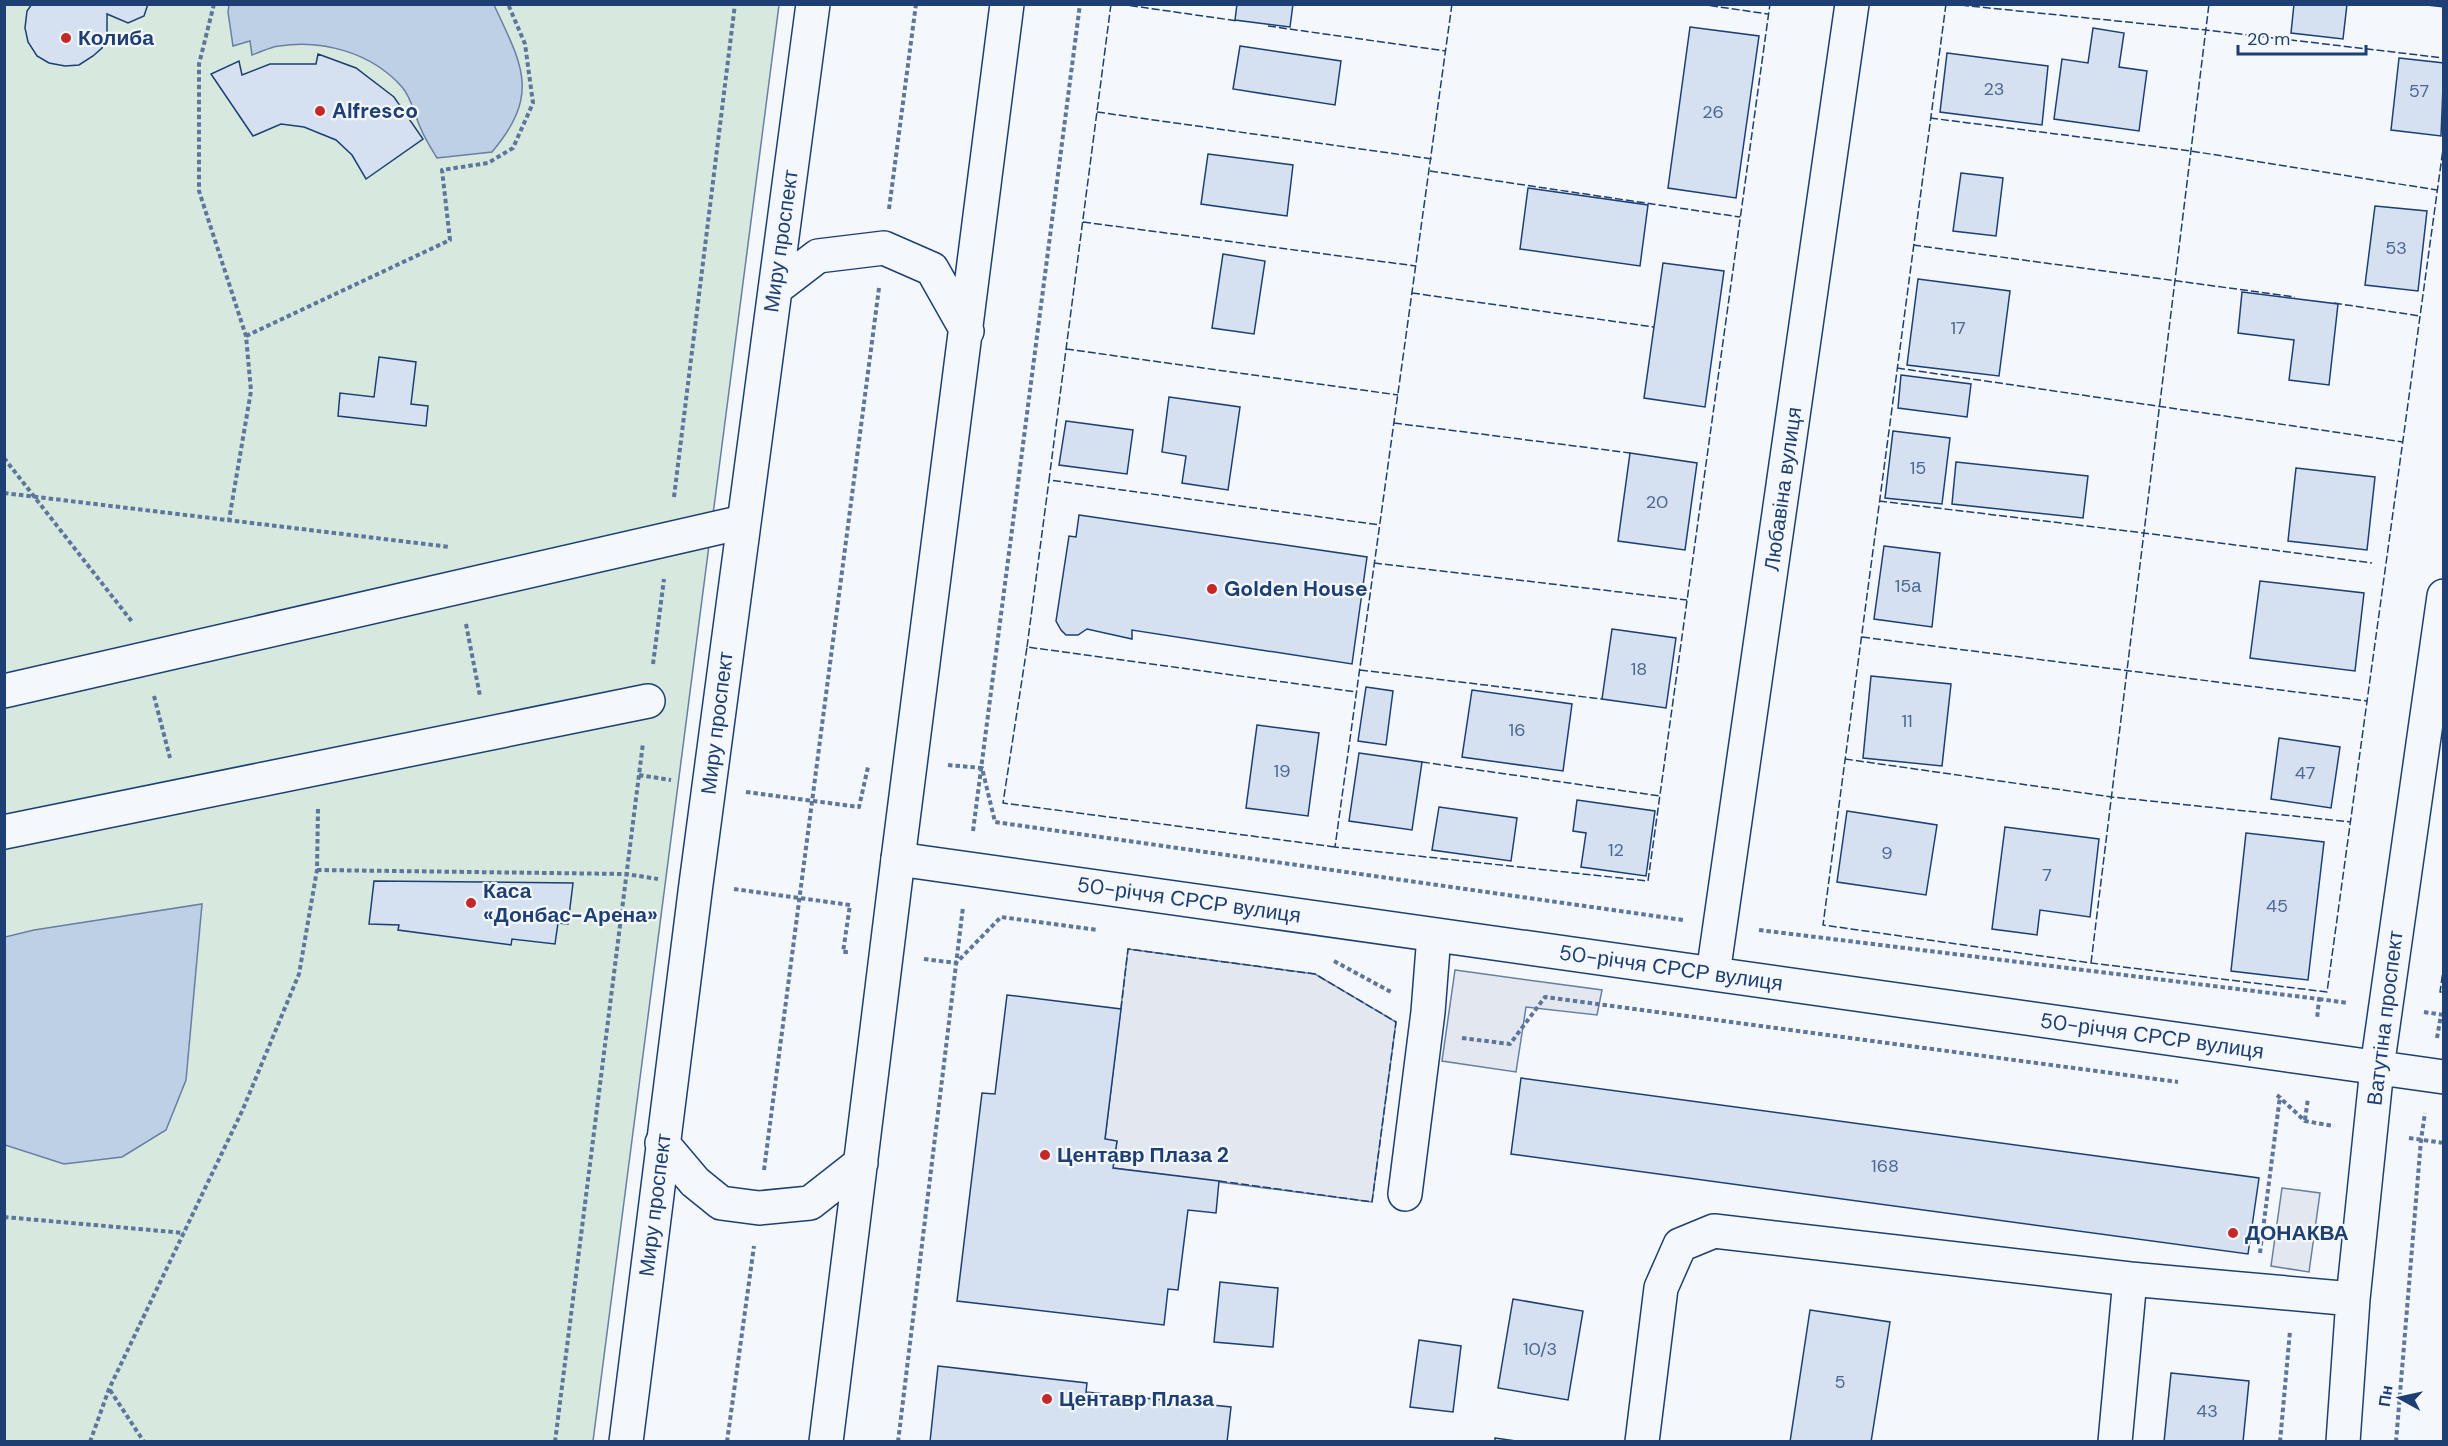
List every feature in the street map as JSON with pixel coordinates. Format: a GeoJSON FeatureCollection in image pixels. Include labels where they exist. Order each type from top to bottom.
{"type":"FeatureCollection","features":[{"type":"Feature","properties":{"kind":"street","name":"Миру проспект"},"geometry":{"type":"LineString","coordinates":[[626,1442],[662,1143],[813,4]]}},
{"type":"Feature","properties":{"kind":"street"},"geometry":{"type":"LineString","coordinates":[[826,1442],[1007,4]]}},
{"type":"Feature","properties":{"kind":"street","name":"Любавіна вулиця"},"geometry":{"type":"LineString","coordinates":[[1713,974],[1852,4]]}},
{"type":"Feature","properties":{"kind":"street"},"geometry":{"type":"LineString","coordinates":[[774,289],[818,256],[884,248],[932,269],[967,332]]}},
{"type":"Feature","properties":{"kind":"street"},"geometry":{"type":"LineString","coordinates":[[4,691],[743,522]]}},
{"type":"Feature","properties":{"kind":"street","name":"Ватутіна проспект"},"geometry":{"type":"LineString","coordinates":[[2343,1442],[2353,1299],[2377,1068],[2444,597]]}},
{"type":"Feature","properties":{"kind":"street"},"geometry":{"type":"LineString","coordinates":[[4,832],[648,701]]}},
{"type":"Feature","properties":{"kind":"street","name":"50-річчя СРСР вулиця"},"geometry":{"type":"LineString","coordinates":[[898,859],[2438,1076]]}},
{"type":"Feature","properties":{"kind":"street"},"geometry":{"type":"LineString","coordinates":[[1405,1194],[1428,1012],[1434,935]]}},
{"type":"Feature","properties":{"kind":"street"},"geometry":{"type":"LineString","coordinates":[[662,1143],[695,1182],[721,1203],[759,1208],[810,1203],[861,1163]]}},
{"type":"Feature","properties":{"kind":"street"},"geometry":{"type":"LineString","coordinates":[[1642,1442],[1661,1288],[1680,1245],[1714,1231],[2130,1280],[2353,1299]]}},
{"type":"Feature","properties":{"kind":"street"},"geometry":{"type":"LineString","coordinates":[[2115,1442],[2130,1280]]}},
{"type":"Feature","properties":{"kind":"path"},"geometry":{"type":"LineString","coordinates":[[214,4],[199,64],[199,191],[246,336],[251,391],[228,520]]}},
{"type":"Feature","properties":{"kind":"path"},"geometry":{"type":"LineString","coordinates":[[246,336],[450,240],[442,170],[488,163],[513,148],[533,103],[525,44],[508,4]]}},
{"type":"Feature","properties":{"kind":"path"},"geometry":{"type":"LineString","coordinates":[[728,1442],[916,4]]}},
{"type":"Feature","properties":{"kind":"path"},"geometry":{"type":"LineString","coordinates":[[898,1442],[967,869],[1080,4]]}},
{"type":"Feature","properties":{"kind":"path"},"geometry":{"type":"LineString","coordinates":[[4,458],[138,630],[180,797]]}},
{"type":"Feature","properties":{"kind":"path"},"geometry":{"type":"LineString","coordinates":[[4,493],[452,547],[487,734]]}},
{"type":"Feature","properties":{"kind":"path"},"geometry":{"type":"LineString","coordinates":[[639,775],[812,802],[859,807],[869,758],[982,768]]}},
{"type":"Feature","properties":{"kind":"path"},"geometry":{"type":"LineString","coordinates":[[90,1442],[109,1389],[243,1109],[299,974],[317,870],[319,768]]}},
{"type":"Feature","properties":{"kind":"path"},"geometry":{"type":"LineString","coordinates":[[317,870],[626,874],[800,897],[850,905],[843,952],[956,963]]}},
{"type":"Feature","properties":{"kind":"path"},"geometry":{"type":"LineString","coordinates":[[956,963],[1001,917],[1107,931]]}},
{"type":"Feature","properties":{"kind":"path"},"geometry":{"type":"LineString","coordinates":[[1330,959],[1428,1012],[1458,1037],[1510,1044],[1545,997],[2185,1083]]}},
{"type":"Feature","properties":{"kind":"path"},"geometry":{"type":"LineString","coordinates":[[2396,1442],[2421,1140],[2438,1076],[2441,1015]]}},
{"type":"Feature","properties":{"kind":"path"},"geometry":{"type":"LineString","coordinates":[[2268,1094],[2280,1096],[2305,1121]]}},
{"type":"Feature","properties":{"kind":"path"},"geometry":{"type":"LineString","coordinates":[[4,1217],[184,1233]]}},
{"type":"Feature","properties":{"kind":"path"},"geometry":{"type":"LineString","coordinates":[[109,1389],[144,1442]]}},
{"type":"Feature","properties":{"kind":"shaded area"},"geometry":{"type":"Polygon","coordinates":[[[5,5],[779,5],[593,1441],[5,1442],[5,5]]]}},
{"type":"Feature","properties":{"kind":"shaded area"},"geometry":{"type":"Polygon","coordinates":[[[1128,949],[1315,974],[1396,1022],[1372,1202],[1113,1168],[1117,1141],[1105,1139],[1128,949]]]}},
{"type":"Feature","properties":{"kind":"shaded area"},"geometry":{"type":"Polygon","coordinates":[[[1455,970],[1602,990],[1597,1015],[1526,1007],[1516,1072],[1442,1061],[1455,970]]]}},
{"type":"Feature","properties":{"kind":"shaded area"},"geometry":{"type":"Polygon","coordinates":[[[2282,1188],[2320,1193],[2309,1272],[2271,1266],[2282,1188]]]}},
{"type":"Feature","properties":{"kind":"water"},"geometry":{"type":"Polygon","coordinates":[[[229,5],[494,5],[519,63],[522,96],[517,113],[492,152],[437,158],[423,133],[409,97],[390,75],[362,57],[329,47],[296,44],[269,48],[252,55],[250,41],[233,46],[229,5]]]}},
{"type":"Feature","properties":{"kind":"water"},"geometry":{"type":"Polygon","coordinates":[[[202,904],[186,1080],[166,1130],[122,1157],[64,1164],[5,1145],[5,937],[34,930],[202,904]]]}},
{"type":"Feature","properties":{"kind":"building","name":"Колиба"},"geometry":{"type":"Polygon","coordinates":[[[32,4],[148,4],[144,16],[128,23],[107,14],[107,34],[102,48],[79,65],[65,66],[49,63],[37,56],[28,42],[25,28],[27,11],[32,4]]]}},
{"type":"Feature","properties":{"kind":"building"},"geometry":{"type":"Polygon","coordinates":[[[1237,4],[1293,4],[1290,27],[1235,20],[1237,4]]]}},
{"type":"Feature","properties":{"kind":"building"},"geometry":{"type":"Polygon","coordinates":[[[2294,4],[2347,4],[2343,39],[2291,33],[2294,4]]]}},
{"type":"Feature","properties":{"kind":"building"},"geometry":{"type":"Polygon","coordinates":[[[2417,4],[2444,4],[2444,7],[2417,4]]]}},
{"type":"Feature","properties":{"kind":"building"},"geometry":{"type":"Polygon","coordinates":[[[1690,27],[1759,36],[1736,198],[1668,188],[1690,27]]]}},
{"type":"Feature","properties":{"kind":"building"},"geometry":{"type":"Polygon","coordinates":[[[2093,28],[2124,33],[2119,67],[2147,71],[2139,131],[2054,119],[2062,59],[2088,63],[2093,28]]]}},
{"type":"Feature","properties":{"kind":"building"},"geometry":{"type":"Polygon","coordinates":[[[1240,46],[1341,61],[1335,105],[1233,89],[1240,46]]]}},
{"type":"Feature","properties":{"kind":"building"},"geometry":{"type":"Polygon","coordinates":[[[1947,53],[2048,66],[2042,125],[1940,112],[1947,53]]]}},
{"type":"Feature","properties":{"kind":"building","name":"Alfresco"},"geometry":{"type":"Polygon","coordinates":[[[318,54],[356,68],[394,97],[423,139],[366,179],[352,155],[336,140],[304,127],[281,124],[253,136],[211,74],[239,61],[242,75],[270,64],[316,64],[318,54]]]}},
{"type":"Feature","properties":{"kind":"building"},"geometry":{"type":"Polygon","coordinates":[[[2399,58],[2444,63],[2441,136],[2391,130],[2399,58]]]}},
{"type":"Feature","properties":{"kind":"building"},"geometry":{"type":"Polygon","coordinates":[[[1208,154],[1293,165],[1287,216],[1201,204],[1208,154]]]}},
{"type":"Feature","properties":{"kind":"building"},"geometry":{"type":"Polygon","coordinates":[[[1961,173],[2003,178],[1996,236],[1953,231],[1961,173]]]}},
{"type":"Feature","properties":{"kind":"building"},"geometry":{"type":"Polygon","coordinates":[[[1528,188],[1648,205],[1640,266],[1520,249],[1528,188]]]}},
{"type":"Feature","properties":{"kind":"building"},"geometry":{"type":"Polygon","coordinates":[[[2375,206],[2427,211],[2418,291],[2365,285],[2375,206]]]}},
{"type":"Feature","properties":{"kind":"building"},"geometry":{"type":"Polygon","coordinates":[[[1223,254],[1265,261],[1254,334],[1212,328],[1223,254]]]}},
{"type":"Feature","properties":{"kind":"building"},"geometry":{"type":"Polygon","coordinates":[[[1663,263],[1724,271],[1705,407],[1644,398],[1663,263]]]}},
{"type":"Feature","properties":{"kind":"building"},"geometry":{"type":"Polygon","coordinates":[[[1918,279],[2010,291],[1999,376],[1907,365],[1918,279]]]}},
{"type":"Feature","properties":{"kind":"building"},"geometry":{"type":"Polygon","coordinates":[[[2242,292],[2338,304],[2329,385],[2289,380],[2294,340],[2238,333],[2242,292]]]}},
{"type":"Feature","properties":{"kind":"building"},"geometry":{"type":"Polygon","coordinates":[[[379,357],[416,362],[411,404],[428,406],[426,426],[338,416],[340,393],[374,397],[379,357]]]}},
{"type":"Feature","properties":{"kind":"building"},"geometry":{"type":"Polygon","coordinates":[[[1901,375],[1971,384],[1967,417],[1898,408],[1901,375]]]}},
{"type":"Feature","properties":{"kind":"building"},"geometry":{"type":"Polygon","coordinates":[[[1169,397],[1240,407],[1228,490],[1182,483],[1186,456],[1162,452],[1169,397]]]}},
{"type":"Feature","properties":{"kind":"building"},"geometry":{"type":"Polygon","coordinates":[[[1066,421],[1133,430],[1127,474],[1059,465],[1066,421]]]}},
{"type":"Feature","properties":{"kind":"building"},"geometry":{"type":"Polygon","coordinates":[[[1893,431],[1950,438],[1942,504],[1885,498],[1893,431]]]}},
{"type":"Feature","properties":{"kind":"building"},"geometry":{"type":"Polygon","coordinates":[[[1630,453],[1697,463],[1685,550],[1618,541],[1630,453]]]}},
{"type":"Feature","properties":{"kind":"building"},"geometry":{"type":"Polygon","coordinates":[[[1956,462],[2088,476],[2083,518],[1952,504],[1956,462]]]}},
{"type":"Feature","properties":{"kind":"building"},"geometry":{"type":"Polygon","coordinates":[[[2296,468],[2375,477],[2367,550],[2288,541],[2296,468]]]}},
{"type":"Feature","properties":{"kind":"building","name":"Golden House"},"geometry":{"type":"Polygon","coordinates":[[[1079,515],[1367,557],[1352,664],[1132,630],[1132,639],[1087,629],[1078,635],[1066,635],[1056,621],[1069,536],[1076,537],[1079,515]]]}},
{"type":"Feature","properties":{"kind":"building"},"geometry":{"type":"Polygon","coordinates":[[[1884,546],[1940,553],[1932,627],[1874,619],[1884,546]]]}},
{"type":"Feature","properties":{"kind":"building"},"geometry":{"type":"Polygon","coordinates":[[[2260,581],[2364,593],[2355,671],[2250,658],[2260,581]]]}},
{"type":"Feature","properties":{"kind":"building"},"geometry":{"type":"Polygon","coordinates":[[[1612,629],[1676,638],[1666,708],[1602,699],[1612,629]]]}},
{"type":"Feature","properties":{"kind":"building"},"geometry":{"type":"Polygon","coordinates":[[[1871,676],[1951,684],[1942,766],[1863,758],[1871,676]]]}},
{"type":"Feature","properties":{"kind":"building"},"geometry":{"type":"Polygon","coordinates":[[[1366,687],[1393,691],[1386,745],[1358,741],[1366,687]]]}},
{"type":"Feature","properties":{"kind":"building"},"geometry":{"type":"Polygon","coordinates":[[[1472,690],[1572,704],[1563,771],[1462,757],[1472,690]]]}},
{"type":"Feature","properties":{"kind":"building"},"geometry":{"type":"Polygon","coordinates":[[[1257,725],[1319,733],[1308,816],[1246,808],[1257,725]]]}},
{"type":"Feature","properties":{"kind":"building"},"geometry":{"type":"Polygon","coordinates":[[[2279,738],[2340,747],[2331,808],[2271,799],[2279,738]]]}},
{"type":"Feature","properties":{"kind":"building"},"geometry":{"type":"Polygon","coordinates":[[[1359,753],[1422,762],[1412,830],[1349,821],[1359,753]]]}},
{"type":"Feature","properties":{"kind":"building"},"geometry":{"type":"Polygon","coordinates":[[[1577,800],[1655,811],[1646,876],[1581,867],[1586,833],[1573,831],[1577,800]]]}},
{"type":"Feature","properties":{"kind":"building"},"geometry":{"type":"Polygon","coordinates":[[[1439,807],[1517,818],[1511,861],[1432,850],[1439,807]]]}},
{"type":"Feature","properties":{"kind":"building"},"geometry":{"type":"Polygon","coordinates":[[[1847,811],[1937,825],[1926,895],[1837,882],[1847,811]]]}},
{"type":"Feature","properties":{"kind":"building"},"geometry":{"type":"Polygon","coordinates":[[[2005,827],[2099,839],[2090,917],[2040,910],[2037,935],[1992,929],[2005,827]]]}},
{"type":"Feature","properties":{"kind":"building"},"geometry":{"type":"Polygon","coordinates":[[[2246,833],[2324,842],[2308,980],[2231,971],[2246,833]]]}},
{"type":"Feature","properties":{"kind":"building","name":"Каса «Донбас-Арена»"},"geometry":{"type":"Polygon","coordinates":[[[374,881],[573,883],[568,924],[558,923],[555,944],[512,939],[511,945],[398,930],[399,925],[369,924],[374,881]]]}},
{"type":"Feature","properties":{"kind":"building","name":"Центавр Плаза 2"},"geometry":{"type":"Polygon","coordinates":[[[1007,995],[1121,1009],[1105,1139],[1117,1141],[1113,1168],[1219,1181],[1216,1213],[1188,1210],[1178,1290],[1168,1289],[1164,1325],[957,1301],[982,1093],[995,1094],[1007,995]]]}},
{"type":"Feature","properties":{"kind":"building"},"geometry":{"type":"Polygon","coordinates":[[[1521,1078],[2259,1178],[2248,1254],[1511,1154],[1521,1078]]]}},
{"type":"Feature","properties":{"kind":"building"},"geometry":{"type":"Polygon","coordinates":[[[1220,1282],[1278,1288],[1273,1347],[1214,1342],[1220,1282]]]}},
{"type":"Feature","properties":{"kind":"building"},"geometry":{"type":"Polygon","coordinates":[[[1513,1299],[1583,1311],[1568,1400],[1498,1388],[1513,1299]]]}},
{"type":"Feature","properties":{"kind":"building"},"geometry":{"type":"Polygon","coordinates":[[[1810,1310],[1890,1322],[1871,1442],[1790,1442],[1810,1310]]]}},
{"type":"Feature","properties":{"kind":"building"},"geometry":{"type":"Polygon","coordinates":[[[1419,1340],[1461,1346],[1453,1412],[1410,1407],[1419,1340]]]}},
{"type":"Feature","properties":{"kind":"building","name":"Центавр Плаза"},"geometry":{"type":"Polygon","coordinates":[[[938,1366],[1087,1383],[1086,1392],[1231,1407],[1227,1442],[930,1442],[938,1366]]]}},
{"type":"Feature","properties":{"kind":"building"},"geometry":{"type":"Polygon","coordinates":[[[2171,1373],[2249,1381],[2243,1442],[2164,1442],[2171,1373]]]}},
{"type":"Feature","properties":{"kind":"building"},"geometry":{"type":"Polygon","coordinates":[[[1495,1438],[1523,1442],[1495,1442],[1495,1438]]]}},
{"type":"Feature","properties":{"kind":"fence"},"geometry":{"type":"LineString","coordinates":[[1111,4],[1049,480],[1380,525]]}},
{"type":"Feature","properties":{"kind":"fence"},"geometry":{"type":"LineString","coordinates":[[1119,4],[1238,21]]}},
{"type":"Feature","properties":{"kind":"fence"},"geometry":{"type":"LineString","coordinates":[[1452,4],[1335,847],[1648,881],[1770,4]]}},
{"type":"Feature","properties":{"kind":"fence"},"geometry":{"type":"LineString","coordinates":[[1699,4],[1768,14]]}},
{"type":"Feature","properties":{"kind":"fence"},"geometry":{"type":"LineString","coordinates":[[1946,4],[1823,925],[2091,963],[2327,992],[2444,142]]}},
{"type":"Feature","properties":{"kind":"fence"},"geometry":{"type":"LineString","coordinates":[[1950,4],[2206,30],[2444,58]]}},
{"type":"Feature","properties":{"kind":"fence"},"geometry":{"type":"LineString","coordinates":[[2091,963],[2209,4]]}},
{"type":"Feature","properties":{"kind":"fence"},"geometry":{"type":"LineString","coordinates":[[1268,26],[1446,51]]}},
{"type":"Feature","properties":{"kind":"fence"},"geometry":{"type":"LineString","coordinates":[[1097,112],[1432,159]]}},
{"type":"Feature","properties":{"kind":"fence"},"geometry":{"type":"LineString","coordinates":[[1930,118],[2191,151],[2437,190]]}},
{"type":"Feature","properties":{"kind":"fence"},"geometry":{"type":"LineString","coordinates":[[1430,171],[1740,217]]}},
{"type":"Feature","properties":{"kind":"fence"},"geometry":{"type":"LineString","coordinates":[[1083,222],[1416,266]]}},
{"type":"Feature","properties":{"kind":"fence"},"geometry":{"type":"LineString","coordinates":[[1913,245],[2295,297]]}},
{"type":"Feature","properties":{"kind":"fence"},"geometry":{"type":"LineString","coordinates":[[1412,293],[1654,327]]}},
{"type":"Feature","properties":{"kind":"fence"},"geometry":{"type":"LineString","coordinates":[[2334,303],[2420,316]]}},
{"type":"Feature","properties":{"kind":"fence"},"geometry":{"type":"LineString","coordinates":[[1066,349],[1398,395]]}},
{"type":"Feature","properties":{"kind":"fence"},"geometry":{"type":"LineString","coordinates":[[1897,368],[2403,442]]}},
{"type":"Feature","properties":{"kind":"fence"},"geometry":{"type":"LineString","coordinates":[[1394,423],[1630,453]]}},
{"type":"Feature","properties":{"kind":"fence"},"geometry":{"type":"LineString","coordinates":[[1027,647],[1049,480]]}},
{"type":"Feature","properties":{"kind":"fence"},"geometry":{"type":"LineString","coordinates":[[1879,501],[2372,563]]}},
{"type":"Feature","properties":{"kind":"fence"},"geometry":{"type":"LineString","coordinates":[[1374,563],[1687,600]]}},
{"type":"Feature","properties":{"kind":"fence"},"geometry":{"type":"LineString","coordinates":[[1862,637],[2367,701]]}},
{"type":"Feature","properties":{"kind":"fence"},"geometry":{"type":"LineString","coordinates":[[1335,847],[1003,803],[1027,647],[1357,692]]}},
{"type":"Feature","properties":{"kind":"fence"},"geometry":{"type":"LineString","coordinates":[[1360,670],[1602,699]]}},
{"type":"Feature","properties":{"kind":"fence"},"geometry":{"type":"LineString","coordinates":[[1845,759],[2112,797],[2351,822]]}},
{"type":"Feature","properties":{"kind":"fence"},"geometry":{"type":"LineString","coordinates":[[1422,762],[1660,796]]}},
{"type":"Feature","properties":{"kind":"fence"},"geometry":{"type":"LineString","coordinates":[[1121,1009],[1128,949],[1315,974],[1396,1022],[1372,1202],[1219,1181]]}},
{"type":"Feature","properties":{"kind":"fence"},"geometry":{"type":"LineString","coordinates":[[2444,964],[2440,992],[2444,992]]}},
{"type":"Feature","properties":{"kind":"place","name":"Колиба"},"geometry":{"type":"Point","coordinates":[66,38]}},
{"type":"Feature","properties":{"kind":"place","name":"Alfresco"},"geometry":{"type":"Point","coordinates":[320,111]}},
{"type":"Feature","properties":{"kind":"place","name":"Golden House"},"geometry":{"type":"Point","coordinates":[1212,589]}},
{"type":"Feature","properties":{"kind":"place","name":"Каса «Донбас-Арена»"},"geometry":{"type":"Point","coordinates":[471,903]}},
{"type":"Feature","properties":{"kind":"place","name":"Центавр Плаза 2"},"geometry":{"type":"Point","coordinates":[1045,1155]}},
{"type":"Feature","properties":{"kind":"place","name":"ДОНАКВА"},"geometry":{"type":"Point","coordinates":[2233,1233]}},
{"type":"Feature","properties":{"kind":"place","name":"Центавр Плаза"},"geometry":{"type":"Point","coordinates":[1047,1399]}}]}
